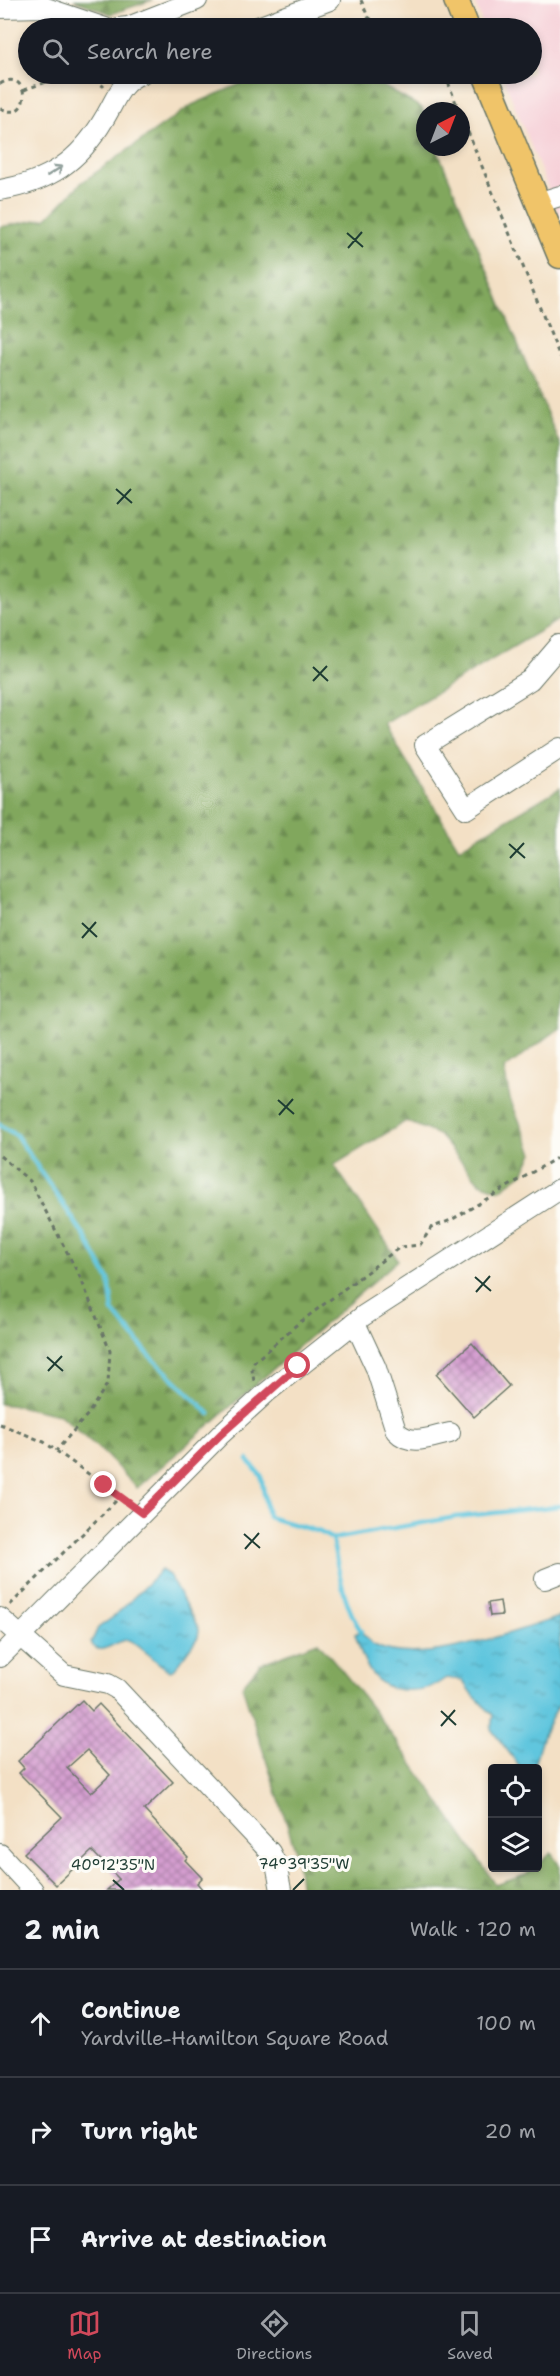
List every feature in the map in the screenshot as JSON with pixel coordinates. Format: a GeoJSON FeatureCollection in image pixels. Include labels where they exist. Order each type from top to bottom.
{"type":"FeatureCollection","features":[{"type":"Feature","properties":{"kind":"main road"},"geometry":{"type":"LineString","coordinates":[[456,0],[463,18]]}},
{"type":"Feature","properties":{"kind":"main road"},"geometry":{"type":"LineString","coordinates":[[489,84],[560,256]]}},
{"type":"Feature","properties":{"kind":"street"},"geometry":{"type":"LineString","coordinates":[[151,18],[197,0]]}},
{"type":"Feature","properties":{"kind":"street"},"geometry":{"type":"LineString","coordinates":[[282,18],[330,0]]}},
{"type":"Feature","properties":{"kind":"street"},"geometry":{"type":"LineString","coordinates":[[0,8],[43,7],[75,18]]}},
{"type":"Feature","properties":{"kind":"street"},"geometry":{"type":"LineString","coordinates":[[0,190],[21,186],[49,176],[70,162],[88,143],[126,84]]}},
{"type":"Feature","properties":{"kind":"street"},"geometry":{"type":"LineString","coordinates":[[537,203],[560,196]]}},
{"type":"Feature","properties":{"kind":"street"},"geometry":{"type":"LineString","coordinates":[[560,645],[530,680],[425,745],[466,809],[560,748]]}},
{"type":"Feature","properties":{"kind":"street"},"geometry":{"type":"LineString","coordinates":[[0,1657],[221,1434],[264,1394],[355,1323],[560,1189]]}},
{"type":"Feature","properties":{"kind":"street"},"geometry":{"type":"LineString","coordinates":[[355,1323],[376,1368],[396,1431],[404,1439],[418,1441],[450,1433]]}},
{"type":"Feature","properties":{"kind":"street"},"geometry":{"type":"LineString","coordinates":[[3,1613],[20,1637],[64,1675],[108,1684],[117,1689],[270,1852],[276,1864],[281,1890]]}},
{"type":"Feature","properties":{"kind":"street"},"geometry":{"type":"LineString","coordinates":[[0,1854],[33,1890]]}},
{"type":"Feature","properties":{"kind":"path"},"geometry":{"type":"LineString","coordinates":[[361,0],[369,18]]}},
{"type":"Feature","properties":{"kind":"path"},"geometry":{"type":"LineString","coordinates":[[0,84],[10,80],[16,82],[24,90],[25,96],[20,107],[9,111],[0,108]]}},
{"type":"Feature","properties":{"kind":"path"},"geometry":{"type":"LineString","coordinates":[[24,90],[40,84]]}},
{"type":"Feature","properties":{"kind":"path"},"geometry":{"type":"LineString","coordinates":[[449,84],[456,102]]}},
{"type":"Feature","properties":{"kind":"path"},"geometry":{"type":"LineString","coordinates":[[470,137],[560,357]]}},
{"type":"Feature","properties":{"kind":"path"},"geometry":{"type":"LineString","coordinates":[[0,1156],[30,1181],[81,1279],[110,1351],[108,1383],[88,1414],[56,1451]]}},
{"type":"Feature","properties":{"kind":"path"},"geometry":{"type":"LineString","coordinates":[[264,1394],[252,1377],[254,1362],[295,1326],[400,1247],[420,1245],[430,1228],[460,1215],[560,1156]]}},
{"type":"Feature","properties":{"kind":"path"},"geometry":{"type":"LineString","coordinates":[[0,1424],[44,1442],[142,1513]]}},
{"type":"Feature","properties":{"kind":"path"},"geometry":{"type":"LineString","coordinates":[[3,1613],[120,1497]]}},
{"type":"Feature","properties":{"kind":"shaded area"},"geometry":{"type":"Polygon","coordinates":[[[474,0],[560,0],[560,218],[506,84],[542,84],[542,18],[480,18],[474,0]]]}},
{"type":"Feature","properties":{"kind":"green space"},"geometry":{"type":"Polygon","coordinates":[[[74,0],[152,0],[111,14],[74,0]]]}},
{"type":"Feature","properties":{"kind":"green space"},"geometry":{"type":"Polygon","coordinates":[[[240,84],[380,84],[416,105],[416,156],[440,156],[560,445],[560,619],[384,724],[459,848],[560,788],[560,1028],[504,1069],[510,1099],[533,1153],[523,1173],[500,1190],[480,1183],[439,1135],[406,1121],[334,1165],[398,1260],[137,1488],[106,1455],[60,1415],[0,1404],[0,227],[47,218],[81,183],[192,105],[240,84]]]}},
{"type":"Feature","properties":{"kind":"green space"},"geometry":{"type":"Polygon","coordinates":[[[318,1642],[388,1730],[496,1885],[529,1872],[542,1872],[542,1861],[551,1853],[560,1866],[560,1890],[301,1890],[295,1849],[242,1686],[260,1664],[318,1642]]]}},
{"type":"Feature","properties":{"kind":"water"},"geometry":{"type":"Polygon","coordinates":[[[161,1570],[169,1575],[199,1629],[198,1637],[175,1669],[170,1671],[165,1668],[132,1641],[123,1640],[103,1649],[95,1647],[91,1643],[98,1628],[116,1615],[161,1570]]]}},
{"type":"Feature","properties":{"kind":"water"},"geometry":{"type":"Polygon","coordinates":[[[560,1617],[560,1702],[543,1735],[534,1764],[518,1764],[491,1729],[493,1715],[471,1693],[462,1680],[446,1678],[418,1690],[388,1686],[379,1681],[369,1670],[355,1634],[361,1631],[374,1645],[393,1651],[416,1653],[467,1645],[560,1617]]]}},
{"type":"Feature","properties":{"kind":"building"},"geometry":{"type":"Polygon","coordinates":[[[472,1343],[509,1386],[474,1417],[436,1374],[472,1343]]]}},
{"type":"Feature","properties":{"kind":"building"},"geometry":{"type":"Polygon","coordinates":[[[500,1601],[502,1615],[490,1616],[488,1603],[500,1601]]]}},
{"type":"Feature","properties":{"kind":"building"},"geometry":{"type":"Polygon","coordinates":[[[82,1700],[92,1711],[99,1704],[173,1782],[144,1810],[188,1857],[185,1860],[202,1878],[197,1883],[203,1890],[107,1890],[119,1879],[92,1851],[56,1885],[24,1853],[62,1817],[19,1773],[24,1768],[18,1761],[82,1700]],[[87,1750],[67,1768],[91,1793],[110,1775],[87,1750]]]}},
{"type":"Feature","properties":{"kind":"waterway"},"geometry":{"type":"LineString","coordinates":[[0,1125],[16,1135],[84,1235],[109,1280],[113,1311],[149,1355],[210,1414]]}},
{"type":"Feature","properties":{"kind":"waterway"},"geometry":{"type":"LineString","coordinates":[[248,1460],[261,1476],[268,1517],[320,1532],[332,1539],[346,1598],[361,1631]]}},
{"type":"Feature","properties":{"kind":"waterway"},"geometry":{"type":"LineString","coordinates":[[332,1539],[456,1517],[560,1506]]}},
{"type":"Feature","properties":{"kind":"route"},"geometry":{"type":"LineString","coordinates":[[104,1485],[142,1513],[221,1434],[298,1366]]}}]}
